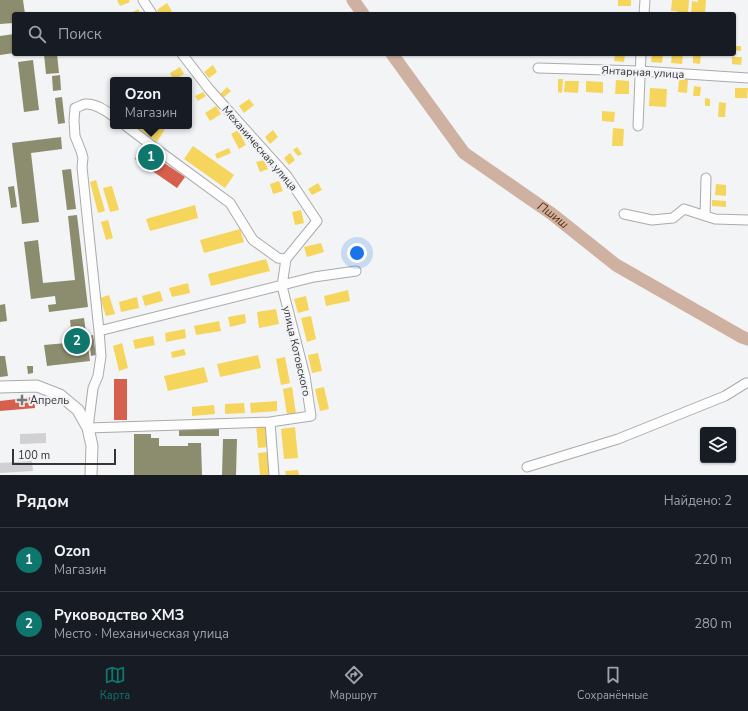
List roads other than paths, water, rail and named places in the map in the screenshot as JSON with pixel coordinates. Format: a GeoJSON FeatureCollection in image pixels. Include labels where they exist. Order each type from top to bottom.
{"type":"FeatureCollection","features":[{"type":"Feature","properties":{"kind":"main road"},"geometry":{"type":"LineString","coordinates":[[0,387],[37,386],[60,395],[78,410],[88,428],[92,446],[91,475]]}},
{"type":"Feature","properties":{"kind":"street"},"geometry":{"type":"LineString","coordinates":[[143,0],[151,12]]}},
{"type":"Feature","properties":{"kind":"street"},"geometry":{"type":"LineString","coordinates":[[644,0],[644,12]]}},
{"type":"Feature","properties":{"kind":"street","name":"Механическая улица"},"geometry":{"type":"LineString","coordinates":[[184,56],[209,89],[288,176],[317,221],[286,259]]}},
{"type":"Feature","properties":{"kind":"street"},"geometry":{"type":"LineString","coordinates":[[638,126],[641,56]]}},
{"type":"Feature","properties":{"kind":"street","name":"Янтарная улица"},"geometry":{"type":"LineString","coordinates":[[538,68],[640,71],[748,78]]}},
{"type":"Feature","properties":{"kind":"street"},"geometry":{"type":"LineString","coordinates":[[110,114],[103,108],[85,104],[75,108],[74,120],[75,136],[83,158],[82,167],[101,356],[98,376],[93,388],[88,428],[270,422],[274,475]]}},
{"type":"Feature","properties":{"kind":"street"},"geometry":{"type":"LineString","coordinates":[[130,129],[230,203],[253,240],[278,258],[286,259],[282,286]]}},
{"type":"Feature","properties":{"kind":"street"},"geometry":{"type":"LineString","coordinates":[[705,216],[706,178]]}},
{"type":"Feature","properties":{"kind":"street"},"geometry":{"type":"LineString","coordinates":[[624,214],[652,220],[673,218],[684,209],[715,219],[748,220]]}},
{"type":"Feature","properties":{"kind":"street"},"geometry":{"type":"LineString","coordinates":[[99,331],[314,278],[356,271]]}},
{"type":"Feature","properties":{"kind":"street","name":"улица Котовского"},"geometry":{"type":"LineString","coordinates":[[270,422],[311,416],[305,376],[282,286]]}},
{"type":"Feature","properties":{"kind":"street"},"geometry":{"type":"LineString","coordinates":[[527,467],[618,439],[725,396],[748,383]]}},
{"type":"Feature","properties":{"kind":"waterway","name":"Пшиш"},"geometry":{"type":"LineString","coordinates":[[353,0],[362,12]]}},
{"type":"Feature","properties":{"kind":"waterway","name":"Пшиш"},"geometry":{"type":"LineString","coordinates":[[393,56],[464,153],[552,214],[616,265],[748,339]]}},
{"type":"Feature","properties":{"kind":"place","name":"Ozon"},"geometry":{"type":"Point","coordinates":[151,157]}},
{"type":"Feature","properties":{"kind":"place","name":"Руководство ХМЗ"},"geometry":{"type":"Point","coordinates":[77,341]}},
{"type":"Feature","properties":{"kind":"place","name":"Апрель"},"geometry":{"type":"Point","coordinates":[22,400]}}]}
